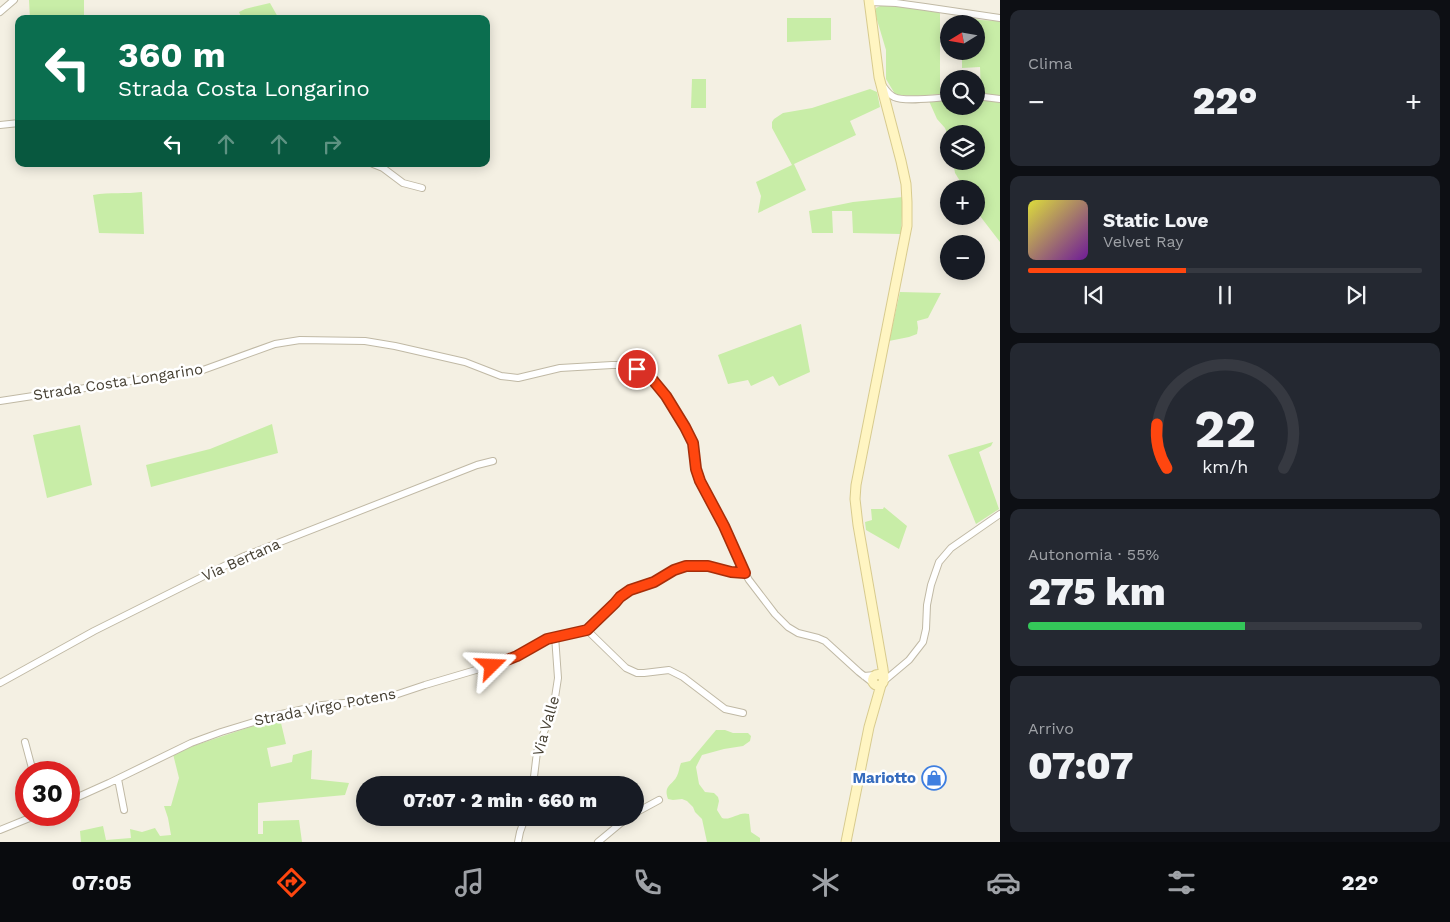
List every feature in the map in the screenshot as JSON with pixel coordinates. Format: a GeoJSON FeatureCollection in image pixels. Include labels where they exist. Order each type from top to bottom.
{"type":"FeatureCollection","features":[{"type":"Feature","properties":{"kind":"street"},"geometry":{"type":"LineString","coordinates":[[0,12],[14,0]]}},
{"type":"Feature","properties":{"kind":"street"},"geometry":{"type":"LineString","coordinates":[[846,842],[876,699],[881,654],[858,525],[855,499],[856,485],[907,226],[907,202],[901,160],[879,77],[870,1],[1000,18]]}},
{"type":"Feature","properties":{"kind":"street"},"geometry":{"type":"LineString","coordinates":[[879,77],[887,92],[893,97],[918,99],[940,98]]}},
{"type":"Feature","properties":{"kind":"street"},"geometry":{"type":"LineString","coordinates":[[985,97],[1000,99]]}},
{"type":"Feature","properties":{"kind":"street"},"geometry":{"type":"LineString","coordinates":[[0,126],[15,123]]}},
{"type":"Feature","properties":{"kind":"street"},"geometry":{"type":"LineString","coordinates":[[380,167],[403,182],[422,188]]}},
{"type":"Feature","properties":{"kind":"street","name":"Strada Costa Longarino"},"geometry":{"type":"LineString","coordinates":[[0,401],[203,370],[275,344],[300,340],[365,341],[395,346],[465,362],[511,378],[560,368],[626,365],[637,369],[652,379],[666,396],[685,427],[693,443],[696,469],[700,481],[724,526],[745,573],[775,614],[788,627],[798,633],[825,641],[864,676],[878,680]]}},
{"type":"Feature","properties":{"kind":"street","name":"Via Bertana"},"geometry":{"type":"LineString","coordinates":[[0,683],[94,631],[242,557],[478,465],[493,461]]}},
{"type":"Feature","properties":{"kind":"street"},"geometry":{"type":"LineString","coordinates":[[878,680],[909,660],[923,642],[926,630],[927,605],[931,585],[939,562],[951,548],[1000,514]]}},
{"type":"Feature","properties":{"kind":"street"},"geometry":{"type":"LineString","coordinates":[[744,713],[725,709],[683,677],[669,670],[637,673],[626,668],[587,630],[620,597],[630,590],[654,582],[674,570],[686,566],[698,566],[745,573]]}},
{"type":"Feature","properties":{"kind":"street","name":"Strada Virgo Potens"},"geometry":{"type":"LineString","coordinates":[[82,795],[191,743],[221,732],[277,715],[322,705],[366,701],[392,696],[503,662],[547,639],[587,630]]}},
{"type":"Feature","properties":{"kind":"street","name":"Via Valle"},"geometry":{"type":"LineString","coordinates":[[534,776],[537,752],[554,704],[558,671],[556,636]]}},
{"type":"Feature","properties":{"kind":"street"},"geometry":{"type":"LineString","coordinates":[[25,742],[30,761]]}},
{"type":"Feature","properties":{"kind":"street"},"geometry":{"type":"LineString","coordinates":[[118,779],[124,810]]}},
{"type":"Feature","properties":{"kind":"street"},"geometry":{"type":"LineString","coordinates":[[644,808],[659,800]]}},
{"type":"Feature","properties":{"kind":"street"},"geometry":{"type":"LineString","coordinates":[[0,830],[15,824]]}},
{"type":"Feature","properties":{"kind":"street"},"geometry":{"type":"LineString","coordinates":[[518,842],[522,826]]}},
{"type":"Feature","properties":{"kind":"street"},"geometry":{"type":"LineString","coordinates":[[598,842],[617,826]]}},
{"type":"Feature","properties":{"kind":"green space"},"geometry":{"type":"Polygon","coordinates":[[[29,0],[84,0],[84,15],[30,15],[29,0]]]}},
{"type":"Feature","properties":{"kind":"green space"},"geometry":{"type":"Polygon","coordinates":[[[270,3],[277,15],[240,15],[239,12],[270,3]]]}},
{"type":"Feature","properties":{"kind":"green space"},"geometry":{"type":"Polygon","coordinates":[[[882,5],[940,11],[940,94],[916,96],[895,94],[886,79],[886,50],[875,13],[876,8],[882,5]]]}},
{"type":"Feature","properties":{"kind":"green space"},"geometry":{"type":"Polygon","coordinates":[[[787,18],[831,18],[831,40],[787,42],[787,18]]]}},
{"type":"Feature","properties":{"kind":"green space"},"geometry":{"type":"Polygon","coordinates":[[[985,20],[1000,21],[1000,97],[985,95],[985,70],[980,70],[980,67],[962,68],[962,60],[985,60],[985,20]]]}},
{"type":"Feature","properties":{"kind":"green space"},"geometry":{"type":"Polygon","coordinates":[[[692,79],[706,79],[706,108],[691,108],[692,79]]]}},
{"type":"Feature","properties":{"kind":"green space"},"geometry":{"type":"Polygon","coordinates":[[[870,89],[877,92],[880,107],[850,121],[856,135],[794,164],[806,190],[758,213],[761,196],[756,182],[792,165],[772,128],[774,119],[783,113],[812,108],[870,89]]]}},
{"type":"Feature","properties":{"kind":"green space"},"geometry":{"type":"Polygon","coordinates":[[[985,99],[1000,101],[1000,242],[985,222],[985,180],[959,180],[954,170],[985,170],[985,125],[942,125],[937,119],[929,101],[940,100],[940,115],[985,115],[985,99]]]}},
{"type":"Feature","properties":{"kind":"green space"},"geometry":{"type":"Polygon","coordinates":[[[142,192],[144,234],[99,233],[93,195],[142,192]]]}},
{"type":"Feature","properties":{"kind":"green space"},"geometry":{"type":"Polygon","coordinates":[[[903,197],[901,234],[853,233],[852,211],[832,211],[833,233],[812,233],[809,211],[853,202],[903,197]]]}},
{"type":"Feature","properties":{"kind":"green space"},"geometry":{"type":"Polygon","coordinates":[[[900,292],[941,293],[928,318],[917,321],[917,334],[889,341],[900,292]]]}},
{"type":"Feature","properties":{"kind":"green space"},"geometry":{"type":"Polygon","coordinates":[[[801,324],[810,372],[779,386],[773,376],[751,386],[748,380],[728,384],[718,355],[801,324]]]}},
{"type":"Feature","properties":{"kind":"green space"},"geometry":{"type":"Polygon","coordinates":[[[272,424],[278,453],[151,487],[146,465],[210,449],[272,424]]]}},
{"type":"Feature","properties":{"kind":"green space"},"geometry":{"type":"Polygon","coordinates":[[[80,425],[92,485],[47,498],[33,435],[80,425]]]}},
{"type":"Feature","properties":{"kind":"green space"},"geometry":{"type":"Polygon","coordinates":[[[993,442],[991,446],[979,452],[999,509],[976,524],[948,455],[993,442]]]}},
{"type":"Feature","properties":{"kind":"green space"},"geometry":{"type":"Polygon","coordinates":[[[884,507],[907,526],[899,549],[866,530],[865,522],[872,520],[871,509],[883,509],[884,507]]]}},
{"type":"Feature","properties":{"kind":"green space"},"geometry":{"type":"Polygon","coordinates":[[[281,723],[286,744],[267,748],[271,767],[292,762],[293,755],[312,750],[311,779],[349,783],[345,795],[258,803],[258,834],[263,834],[263,821],[299,820],[302,842],[81,842],[80,831],[103,826],[106,840],[131,838],[130,829],[142,832],[155,828],[160,836],[171,835],[164,806],[171,806],[179,778],[173,754],[259,724],[264,727],[267,724],[281,723]]]}},
{"type":"Feature","properties":{"kind":"green space"},"geometry":{"type":"Polygon","coordinates":[[[716,730],[748,733],[751,736],[750,741],[743,746],[702,755],[696,767],[699,784],[705,792],[714,793],[718,797],[717,810],[722,818],[725,819],[745,813],[749,814],[751,832],[760,838],[760,842],[707,842],[702,819],[693,807],[682,799],[668,799],[667,788],[677,776],[681,763],[690,761],[716,730]]]}},
{"type":"Feature","properties":{"kind":"place","name":"Mariotto"},"geometry":{"type":"Point","coordinates":[934,778]}},
{"type":"Feature","properties":{"kind":"route"},"geometry":{"type":"LineString","coordinates":[[492,666],[517,656],[547,639],[587,630],[620,597],[630,590],[654,582],[674,570],[686,566],[708,566],[731,572],[745,573],[724,526],[700,481],[696,469],[693,443],[685,427],[666,396],[652,379],[637,369]]}}]}
